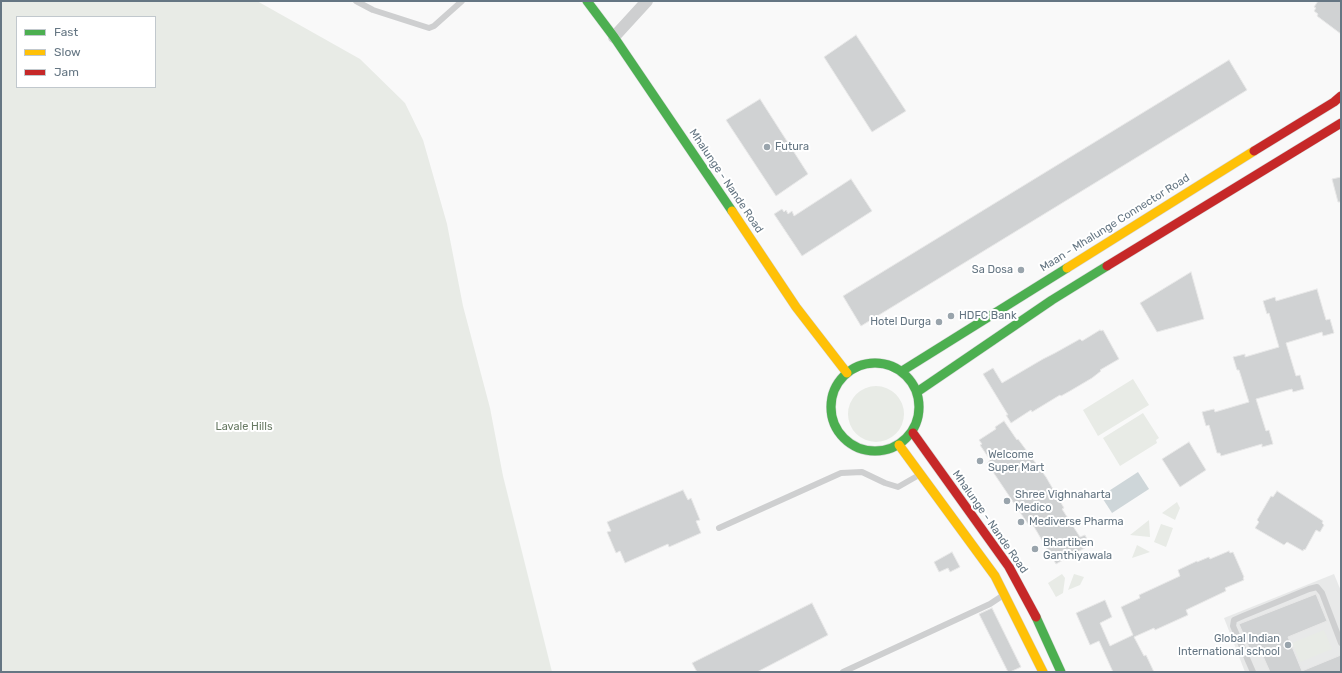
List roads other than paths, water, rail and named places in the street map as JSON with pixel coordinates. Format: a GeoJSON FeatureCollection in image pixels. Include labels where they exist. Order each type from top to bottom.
{"type":"FeatureCollection","features":[{"type":"Feature","properties":{"kind":"main road","name":"Mhalunge - Nande Road"},"geometry":{"type":"LineString","coordinates":[[587,1],[614,37],[796,307],[846,373]]}},
{"type":"Feature","properties":{"kind":"main road","name":"Maan - Mhalunge Connector Road"},"geometry":{"type":"LineString","coordinates":[[902,371],[1167,204],[1334,102],[1341,96]]}},
{"type":"Feature","properties":{"kind":"main road"},"geometry":{"type":"LineString","coordinates":[[917,392],[1052,300],[1341,123]]}},
{"type":"Feature","properties":{"kind":"main road"},"geometry":{"type":"LineString","coordinates":[[874,362],[889,364],[902,371],[911,380],[917,392],[920,406],[913,433],[899,445],[886,451],[871,452],[856,448],[844,439],[835,427],[831,413],[831,398],[837,384],[846,373],[859,365],[874,362]]}},
{"type":"Feature","properties":{"kind":"main road","name":"Mhalunge - Nande Road"},"geometry":{"type":"LineString","coordinates":[[913,433],[1009,567],[1011,590],[1043,672]]}},
{"type":"Feature","properties":{"kind":"main road","name":"Mhalunge - Nande Road"},"geometry":{"type":"LineString","coordinates":[[899,445],[995,576],[1011,590],[1036,617],[1061,672]]}},
{"type":"Feature","properties":{"kind":"street"},"geometry":{"type":"LineString","coordinates":[[614,37],[648,1]]}},
{"type":"Feature","properties":{"kind":"lane"},"geometry":{"type":"LineString","coordinates":[[356,1],[373,10],[429,28],[434,26],[462,1]]}},
{"type":"Feature","properties":{"kind":"lane"},"geometry":{"type":"LineString","coordinates":[[719,528],[841,473],[862,472],[885,483],[898,487],[920,474]]}},
{"type":"Feature","properties":{"kind":"lane"},"geometry":{"type":"LineString","coordinates":[[1253,672],[1233,626],[1234,620],[1309,589],[1317,587],[1322,593],[1341,643]]}},
{"type":"Feature","properties":{"kind":"lane"},"geometry":{"type":"LineString","coordinates":[[843,672],[990,604],[1011,590]]}},
{"type":"Feature","properties":{"kind":"place","name":"Futura"},"geometry":{"type":"Point","coordinates":[767,147]}},
{"type":"Feature","properties":{"kind":"place","name":"Sa Dosa"},"geometry":{"type":"Point","coordinates":[1021,270]}},
{"type":"Feature","properties":{"kind":"place","name":"HDFC Bank"},"geometry":{"type":"Point","coordinates":[951,316]}},
{"type":"Feature","properties":{"kind":"place","name":"Hotel Durga"},"geometry":{"type":"Point","coordinates":[939,322]}},
{"type":"Feature","properties":{"kind":"place","name":"Welcome Super Mart"},"geometry":{"type":"Point","coordinates":[980,461]}},
{"type":"Feature","properties":{"kind":"place","name":"Shree Vighnaharta Medico"},"geometry":{"type":"Point","coordinates":[1007,501]}},
{"type":"Feature","properties":{"kind":"place","name":"Mediverse Pharma"},"geometry":{"type":"Point","coordinates":[1021,522]}},
{"type":"Feature","properties":{"kind":"place","name":"Bhartiben Ganthiyawala"},"geometry":{"type":"Point","coordinates":[1035,549]}},
{"type":"Feature","properties":{"kind":"place","name":"Global Indian International school"},"geometry":{"type":"Point","coordinates":[1288,645]}},
{"type":"Feature","properties":{"kind":"park label","name":"Lavale Hills"},"geometry":{"type":"Point","coordinates":[244,427]}}]}
